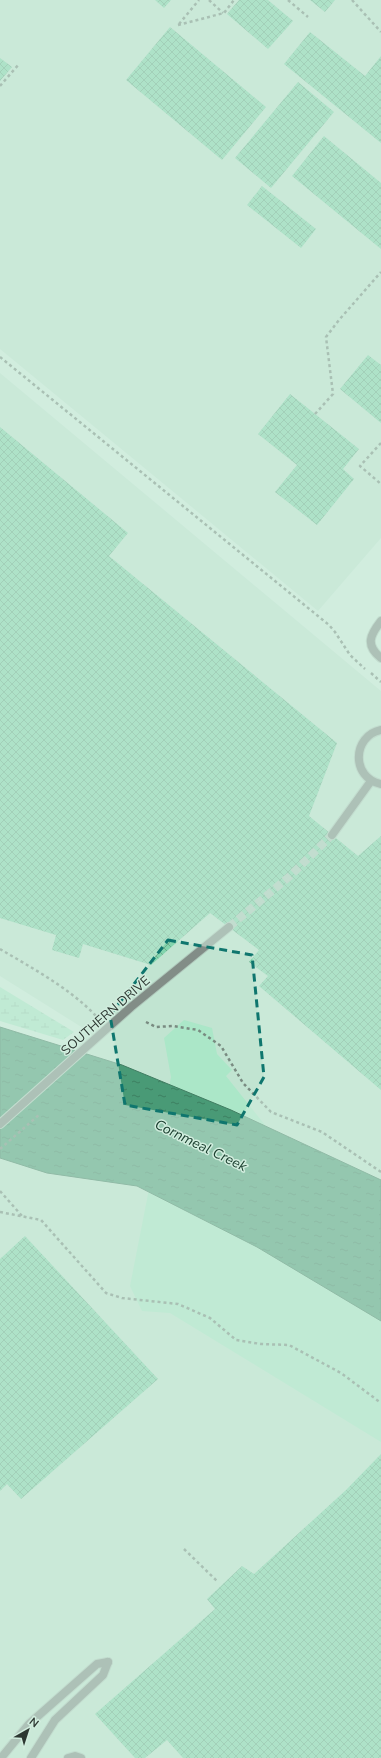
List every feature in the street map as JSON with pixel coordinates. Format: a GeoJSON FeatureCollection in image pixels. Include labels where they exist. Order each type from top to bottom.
{"type":"FeatureCollection","features":[{"type":"Feature","properties":{"kind":"street"},"geometry":{"type":"LineString","coordinates":[[381,621],[370,641],[374,652],[381,658]]}},
{"type":"Feature","properties":{"kind":"street"},"geometry":{"type":"LineString","coordinates":[[381,730],[368,736],[362,743],[359,751],[360,768],[364,775],[371,781],[381,784]]}},
{"type":"Feature","properties":{"kind":"street"},"geometry":{"type":"LineString","coordinates":[[332,835],[371,781]]}},
{"type":"Feature","properties":{"kind":"street","name":"SOUTHERN DRIVE"},"geometry":{"type":"LineString","coordinates":[[0,1124],[107,1028],[229,927]]}},
{"type":"Feature","properties":{"kind":"street"},"geometry":{"type":"LineString","coordinates":[[2,1758],[29,1724],[97,1664],[108,1662],[103,1675],[54,1720],[31,1758]]}},
{"type":"Feature","properties":{"kind":"street"},"geometry":{"type":"LineString","coordinates":[[68,1758],[75,1756],[81,1758]]}},
{"type":"Feature","properties":{"kind":"path"},"geometry":{"type":"LineString","coordinates":[[199,0],[178,25],[224,13],[234,0]]}},
{"type":"Feature","properties":{"kind":"path"},"geometry":{"type":"LineString","coordinates":[[209,0],[224,13]]}},
{"type":"Feature","properties":{"kind":"path"},"geometry":{"type":"LineString","coordinates":[[288,0],[308,17]]}},
{"type":"Feature","properties":{"kind":"path"},"geometry":{"type":"LineString","coordinates":[[352,0],[381,32]]}},
{"type":"Feature","properties":{"kind":"path"},"geometry":{"type":"LineString","coordinates":[[0,86],[19,64]]}},
{"type":"Feature","properties":{"kind":"path"},"geometry":{"type":"LineString","coordinates":[[315,414],[334,394],[326,337],[381,272]]}},
{"type":"Feature","properties":{"kind":"path"},"geometry":{"type":"LineString","coordinates":[[0,357],[329,625],[350,655],[381,682]]}},
{"type":"Feature","properties":{"kind":"path"},"geometry":{"type":"LineString","coordinates":[[381,443],[360,466],[381,484]]}},
{"type":"Feature","properties":{"kind":"path"},"geometry":{"type":"LineString","coordinates":[[0,949],[36,970],[87,1006],[107,1028]]}},
{"type":"Feature","properties":{"kind":"path"},"geometry":{"type":"LineString","coordinates":[[146,1022],[156,1027],[173,1026],[198,1030],[221,1046],[243,1083],[271,1112],[322,1132],[381,1172]]}},
{"type":"Feature","properties":{"kind":"path"},"geometry":{"type":"LineString","coordinates":[[0,1191],[22,1216]]}},
{"type":"Feature","properties":{"kind":"path"},"geometry":{"type":"LineString","coordinates":[[0,1212],[41,1220],[106,1293],[122,1298],[178,1304],[210,1318],[236,1340],[261,1344],[290,1345],[341,1372],[381,1403]]}},
{"type":"Feature","properties":{"kind":"path"},"geometry":{"type":"LineString","coordinates":[[184,1549],[218,1582]]}},
{"type":"Feature","properties":{"kind":"highlighted area"},"geometry":{"type":"Polygon","coordinates":[[[168,940],[252,955],[264,1077],[237,1125],[125,1105],[110,1015],[168,940]]]}},
{"type":"Feature","properties":{"kind":"shaded area"},"geometry":{"type":"Polygon","coordinates":[[[0,0],[381,0],[381,538],[318,611],[0,349],[0,0]]]}},
{"type":"Feature","properties":{"kind":"shaded area"},"geometry":{"type":"Polygon","coordinates":[[[0,373],[381,691],[381,1758],[0,1758],[0,1151],[83,1028],[0,976],[0,373]]]}},
{"type":"Feature","properties":{"kind":"green space"},"geometry":{"type":"Polygon","coordinates":[[[0,987],[74,1032],[63,1040],[0,1021],[0,987]]]}},
{"type":"Feature","properties":{"kind":"green space"},"geometry":{"type":"Polygon","coordinates":[[[184,1020],[212,1028],[217,1054],[232,1070],[226,1076],[381,1271],[381,1442],[170,1313],[142,1311],[130,1286],[171,1077],[164,1038],[184,1020]]]}},
{"type":"Feature","properties":{"kind":"water","name":"Cornmeal Creek"},"geometry":{"type":"Polygon","coordinates":[[[0,1027],[122,1065],[231,1110],[381,1180],[381,1321],[257,1247],[137,1186],[47,1173],[0,1158],[0,1027]]]}},
{"type":"Feature","properties":{"kind":"building"},"geometry":{"type":"Polygon","coordinates":[[[155,0],[171,0],[164,8],[155,0]]]}},
{"type":"Feature","properties":{"kind":"building"},"geometry":{"type":"Polygon","coordinates":[[[239,0],[268,0],[293,21],[268,49],[227,14],[239,0]]]}},
{"type":"Feature","properties":{"kind":"building"},"geometry":{"type":"Polygon","coordinates":[[[310,0],[335,0],[325,12],[310,0]]]}},
{"type":"Feature","properties":{"kind":"building"},"geometry":{"type":"Polygon","coordinates":[[[170,27],[266,107],[222,160],[126,80],[170,27]]]}},
{"type":"Feature","properties":{"kind":"building"},"geometry":{"type":"Polygon","coordinates":[[[310,32],[365,76],[381,56],[381,143],[284,64],[310,32]]]}},
{"type":"Feature","properties":{"kind":"building"},"geometry":{"type":"Polygon","coordinates":[[[0,58],[12,67],[0,81],[0,58]]]}},
{"type":"Feature","properties":{"kind":"building"},"geometry":{"type":"Polygon","coordinates":[[[298,82],[334,112],[271,188],[235,158],[298,82]]]}},
{"type":"Feature","properties":{"kind":"building"},"geometry":{"type":"Polygon","coordinates":[[[324,136],[381,183],[381,249],[292,176],[324,136]]]}},
{"type":"Feature","properties":{"kind":"building"},"geometry":{"type":"Polygon","coordinates":[[[262,186],[316,229],[301,248],[247,205],[262,186]]]}},
{"type":"Feature","properties":{"kind":"building"},"geometry":{"type":"Polygon","coordinates":[[[368,355],[381,365],[381,423],[340,389],[368,355]]]}},
{"type":"Feature","properties":{"kind":"building"},"geometry":{"type":"Polygon","coordinates":[[[290,394],[359,449],[343,469],[354,479],[317,525],[275,492],[297,465],[258,434],[290,394]]]}},
{"type":"Feature","properties":{"kind":"building"},"geometry":{"type":"Polygon","coordinates":[[[0,427],[128,533],[109,556],[337,743],[309,816],[358,856],[381,836],[381,1090],[259,986],[268,976],[249,962],[259,950],[210,913],[151,965],[83,944],[79,958],[52,950],[56,935],[0,918],[0,427]]]}},
{"type":"Feature","properties":{"kind":"building"},"geometry":{"type":"Polygon","coordinates":[[[25,1236],[158,1379],[21,1499],[7,1484],[0,1491],[0,1259],[25,1236]]]}},
{"type":"Feature","properties":{"kind":"building"},"geometry":{"type":"Polygon","coordinates":[[[381,1454],[381,1758],[183,1758],[167,1740],[145,1758],[135,1758],[95,1714],[215,1609],[207,1599],[242,1566],[254,1574],[346,1490],[381,1454]]]}},
{"type":"Feature","properties":{"kind":"tunnel"},"geometry":{"type":"LineString","coordinates":[[229,927],[290,876],[332,835]]}}]}
